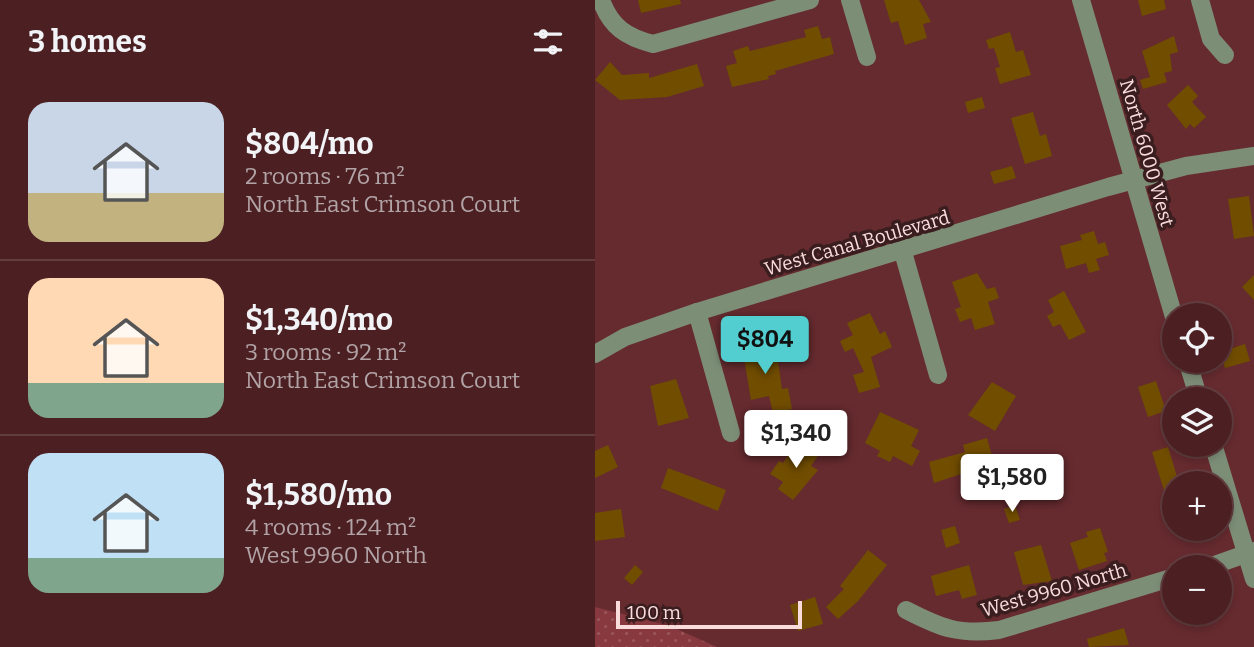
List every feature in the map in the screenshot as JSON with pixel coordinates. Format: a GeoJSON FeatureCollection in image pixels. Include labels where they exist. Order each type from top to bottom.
{"type":"FeatureCollection","features":[{"type":"Feature","properties":{"kind":"street"},"geometry":{"type":"LineString","coordinates":[[601,0],[615,27],[631,38],[653,44],[810,0]]}},
{"type":"Feature","properties":{"kind":"street"},"geometry":{"type":"LineString","coordinates":[[850,0],[867,57]]}},
{"type":"Feature","properties":{"kind":"street","name":"North 6000 West"},"geometry":{"type":"LineString","coordinates":[[1081,0],[1170,303]]}},
{"type":"Feature","properties":{"kind":"street"},"geometry":{"type":"LineString","coordinates":[[1200,0],[1210,39],[1225,55]]}},
{"type":"Feature","properties":{"kind":"street","name":"West Canal Boulevard"},"geometry":{"type":"LineString","coordinates":[[595,354],[625,338],[697,312],[1133,181],[1186,166],[1254,156]]}},
{"type":"Feature","properties":{"kind":"street"},"geometry":{"type":"LineString","coordinates":[[903,252],[938,375]]}},
{"type":"Feature","properties":{"kind":"street"},"geometry":{"type":"LineString","coordinates":[[697,312],[731,433]]}},
{"type":"Feature","properties":{"kind":"street"},"geometry":{"type":"LineString","coordinates":[[1217,457],[1250,552],[1254,579]]}},
{"type":"Feature","properties":{"kind":"street"},"geometry":{"type":"LineString","coordinates":[[1232,559],[1250,552]]}},
{"type":"Feature","properties":{"kind":"street","name":"West 9960 North"},"geometry":{"type":"LineString","coordinates":[[906,610],[942,629],[973,634],[999,630],[1162,581]]}},
{"type":"Feature","properties":{"kind":"shaded area"},"geometry":{"type":"Polygon","coordinates":[[[595,607],[670,626],[717,647],[595,647],[595,607]]]}},
{"type":"Feature","properties":{"kind":"building"},"geometry":{"type":"Polygon","coordinates":[[[638,0],[680,0],[681,4],[641,13],[638,0]]]}},
{"type":"Feature","properties":{"kind":"building"},"geometry":{"type":"Polygon","coordinates":[[[884,0],[919,0],[931,22],[923,24],[927,38],[905,45],[898,21],[891,23],[884,0]]]}},
{"type":"Feature","properties":{"kind":"building"},"geometry":{"type":"Polygon","coordinates":[[[1138,0],[1164,0],[1166,9],[1142,16],[1138,0]]]}},
{"type":"Feature","properties":{"kind":"building"},"geometry":{"type":"Polygon","coordinates":[[[818,26],[822,39],[830,37],[834,54],[775,71],[776,74],[768,76],[769,79],[732,87],[726,66],[737,63],[733,51],[748,46],[750,51],[806,37],[804,30],[818,26]]]}},
{"type":"Feature","properties":{"kind":"building"},"geometry":{"type":"Polygon","coordinates":[[[1010,32],[1016,52],[1023,50],[1031,75],[1000,84],[995,68],[1000,67],[994,48],[989,49],[986,40],[1010,32]]]}},
{"type":"Feature","properties":{"kind":"building"},"geometry":{"type":"Polygon","coordinates":[[[1174,36],[1178,52],[1170,54],[1172,71],[1164,73],[1167,82],[1143,89],[1140,80],[1150,77],[1142,51],[1174,36]]]}},
{"type":"Feature","properties":{"kind":"building"},"geometry":{"type":"Polygon","coordinates":[[[610,62],[622,75],[649,73],[649,78],[697,64],[704,86],[667,97],[620,100],[595,80],[610,62]]]}},
{"type":"Feature","properties":{"kind":"building"},"geometry":{"type":"Polygon","coordinates":[[[1188,85],[1198,96],[1192,102],[1206,117],[1194,128],[1190,124],[1186,129],[1167,105],[1188,85]]]}},
{"type":"Feature","properties":{"kind":"building"},"geometry":{"type":"Polygon","coordinates":[[[982,97],[985,108],[968,113],[965,102],[982,97]]]}},
{"type":"Feature","properties":{"kind":"building"},"geometry":{"type":"Polygon","coordinates":[[[1033,112],[1040,136],[1046,134],[1052,156],[1025,164],[1011,118],[1033,112]]]}},
{"type":"Feature","properties":{"kind":"building"},"geometry":{"type":"Polygon","coordinates":[[[1012,166],[1016,178],[994,184],[990,172],[1012,166]]]}},
{"type":"Feature","properties":{"kind":"building"},"geometry":{"type":"Polygon","coordinates":[[[1249,196],[1254,236],[1234,239],[1228,199],[1249,196]]]}},
{"type":"Feature","properties":{"kind":"building"},"geometry":{"type":"Polygon","coordinates":[[[1094,231],[1098,244],[1105,242],[1109,255],[1096,259],[1100,270],[1089,273],[1086,263],[1066,269],[1060,246],[1082,240],[1080,235],[1094,231]]]}},
{"type":"Feature","properties":{"kind":"building"},"geometry":{"type":"Polygon","coordinates":[[[977,273],[987,289],[995,287],[999,298],[988,302],[995,324],[975,330],[971,318],[960,322],[955,309],[961,307],[952,282],[977,273]]]}},
{"type":"Feature","properties":{"kind":"building"},"geometry":{"type":"Polygon","coordinates":[[[1254,275],[1254,300],[1242,287],[1254,275]]]}},
{"type":"Feature","properties":{"kind":"building"},"geometry":{"type":"Polygon","coordinates":[[[1064,291],[1086,332],[1069,340],[1060,324],[1053,327],[1047,316],[1054,312],[1048,300],[1064,291]]]}},
{"type":"Feature","properties":{"kind":"building"},"geometry":{"type":"Polygon","coordinates":[[[870,313],[880,334],[885,331],[892,347],[871,357],[880,387],[859,393],[853,375],[864,372],[853,348],[845,352],[840,341],[853,335],[847,323],[870,313]]]}},
{"type":"Feature","properties":{"kind":"building"},"geometry":{"type":"Polygon","coordinates":[[[769,340],[772,355],[777,354],[782,389],[788,388],[792,409],[773,413],[769,396],[751,400],[742,346],[769,340]]]}},
{"type":"Feature","properties":{"kind":"building"},"geometry":{"type":"Polygon","coordinates":[[[1245,344],[1250,361],[1232,366],[1232,348],[1245,344]]]}},
{"type":"Feature","properties":{"kind":"building"},"geometry":{"type":"Polygon","coordinates":[[[676,379],[689,418],[658,426],[650,386],[676,379]]]}},
{"type":"Feature","properties":{"kind":"building"},"geometry":{"type":"Polygon","coordinates":[[[1156,381],[1162,399],[1162,412],[1148,417],[1138,387],[1156,381]]]}},
{"type":"Feature","properties":{"kind":"building"},"geometry":{"type":"Polygon","coordinates":[[[992,382],[1016,396],[995,431],[968,415],[992,382]]]}},
{"type":"Feature","properties":{"kind":"building"},"geometry":{"type":"Polygon","coordinates":[[[880,412],[919,430],[911,446],[920,451],[912,466],[893,456],[890,462],[877,456],[880,451],[865,443],[880,412]]]}},
{"type":"Feature","properties":{"kind":"building"},"geometry":{"type":"Polygon","coordinates":[[[987,438],[994,463],[934,483],[929,462],[965,452],[963,445],[987,438]]]}},
{"type":"Feature","properties":{"kind":"building"},"geometry":{"type":"Polygon","coordinates":[[[798,440],[819,454],[811,466],[818,470],[793,500],[778,489],[783,482],[770,474],[779,461],[783,463],[798,440]]]}},
{"type":"Feature","properties":{"kind":"building"},"geometry":{"type":"Polygon","coordinates":[[[608,445],[618,467],[595,478],[595,451],[608,445]]]}},
{"type":"Feature","properties":{"kind":"building"},"geometry":{"type":"Polygon","coordinates":[[[1162,449],[1162,457],[1171,457],[1175,471],[1162,471],[1162,484],[1152,452],[1162,449]]]}},
{"type":"Feature","properties":{"kind":"building"},"geometry":{"type":"Polygon","coordinates":[[[668,468],[726,490],[718,511],[661,488],[668,468]]]}},
{"type":"Feature","properties":{"kind":"building"},"geometry":{"type":"Polygon","coordinates":[[[1015,505],[1020,520],[1009,523],[1004,509],[1015,505]]]}},
{"type":"Feature","properties":{"kind":"building"},"geometry":{"type":"Polygon","coordinates":[[[621,509],[625,537],[595,541],[595,513],[621,509]]]}},
{"type":"Feature","properties":{"kind":"building"},"geometry":{"type":"Polygon","coordinates":[[[955,526],[960,543],[946,548],[941,530],[955,526]]]}},
{"type":"Feature","properties":{"kind":"building"},"geometry":{"type":"Polygon","coordinates":[[[1100,528],[1108,552],[1104,553],[1107,561],[1079,570],[1070,543],[1088,537],[1086,532],[1100,528]]]}},
{"type":"Feature","properties":{"kind":"building"},"geometry":{"type":"Polygon","coordinates":[[[1041,545],[1052,581],[1023,585],[1014,552],[1041,545]]]}},
{"type":"Feature","properties":{"kind":"building"},"geometry":{"type":"Polygon","coordinates":[[[868,550],[887,565],[858,601],[838,619],[826,607],[844,589],[840,586],[868,550]]]}},
{"type":"Feature","properties":{"kind":"building"},"geometry":{"type":"Polygon","coordinates":[[[635,565],[643,572],[632,585],[624,578],[635,565]]]}},
{"type":"Feature","properties":{"kind":"building"},"geometry":{"type":"Polygon","coordinates":[[[969,565],[977,595],[962,599],[959,590],[936,596],[931,576],[969,565]]]}},
{"type":"Feature","properties":{"kind":"building"},"geometry":{"type":"Polygon","coordinates":[[[815,597],[823,624],[798,631],[790,605],[815,597]]]}},
{"type":"Feature","properties":{"kind":"building"},"geometry":{"type":"Polygon","coordinates":[[[1124,628],[1129,645],[1089,647],[1087,639],[1124,628]]]}}]}
